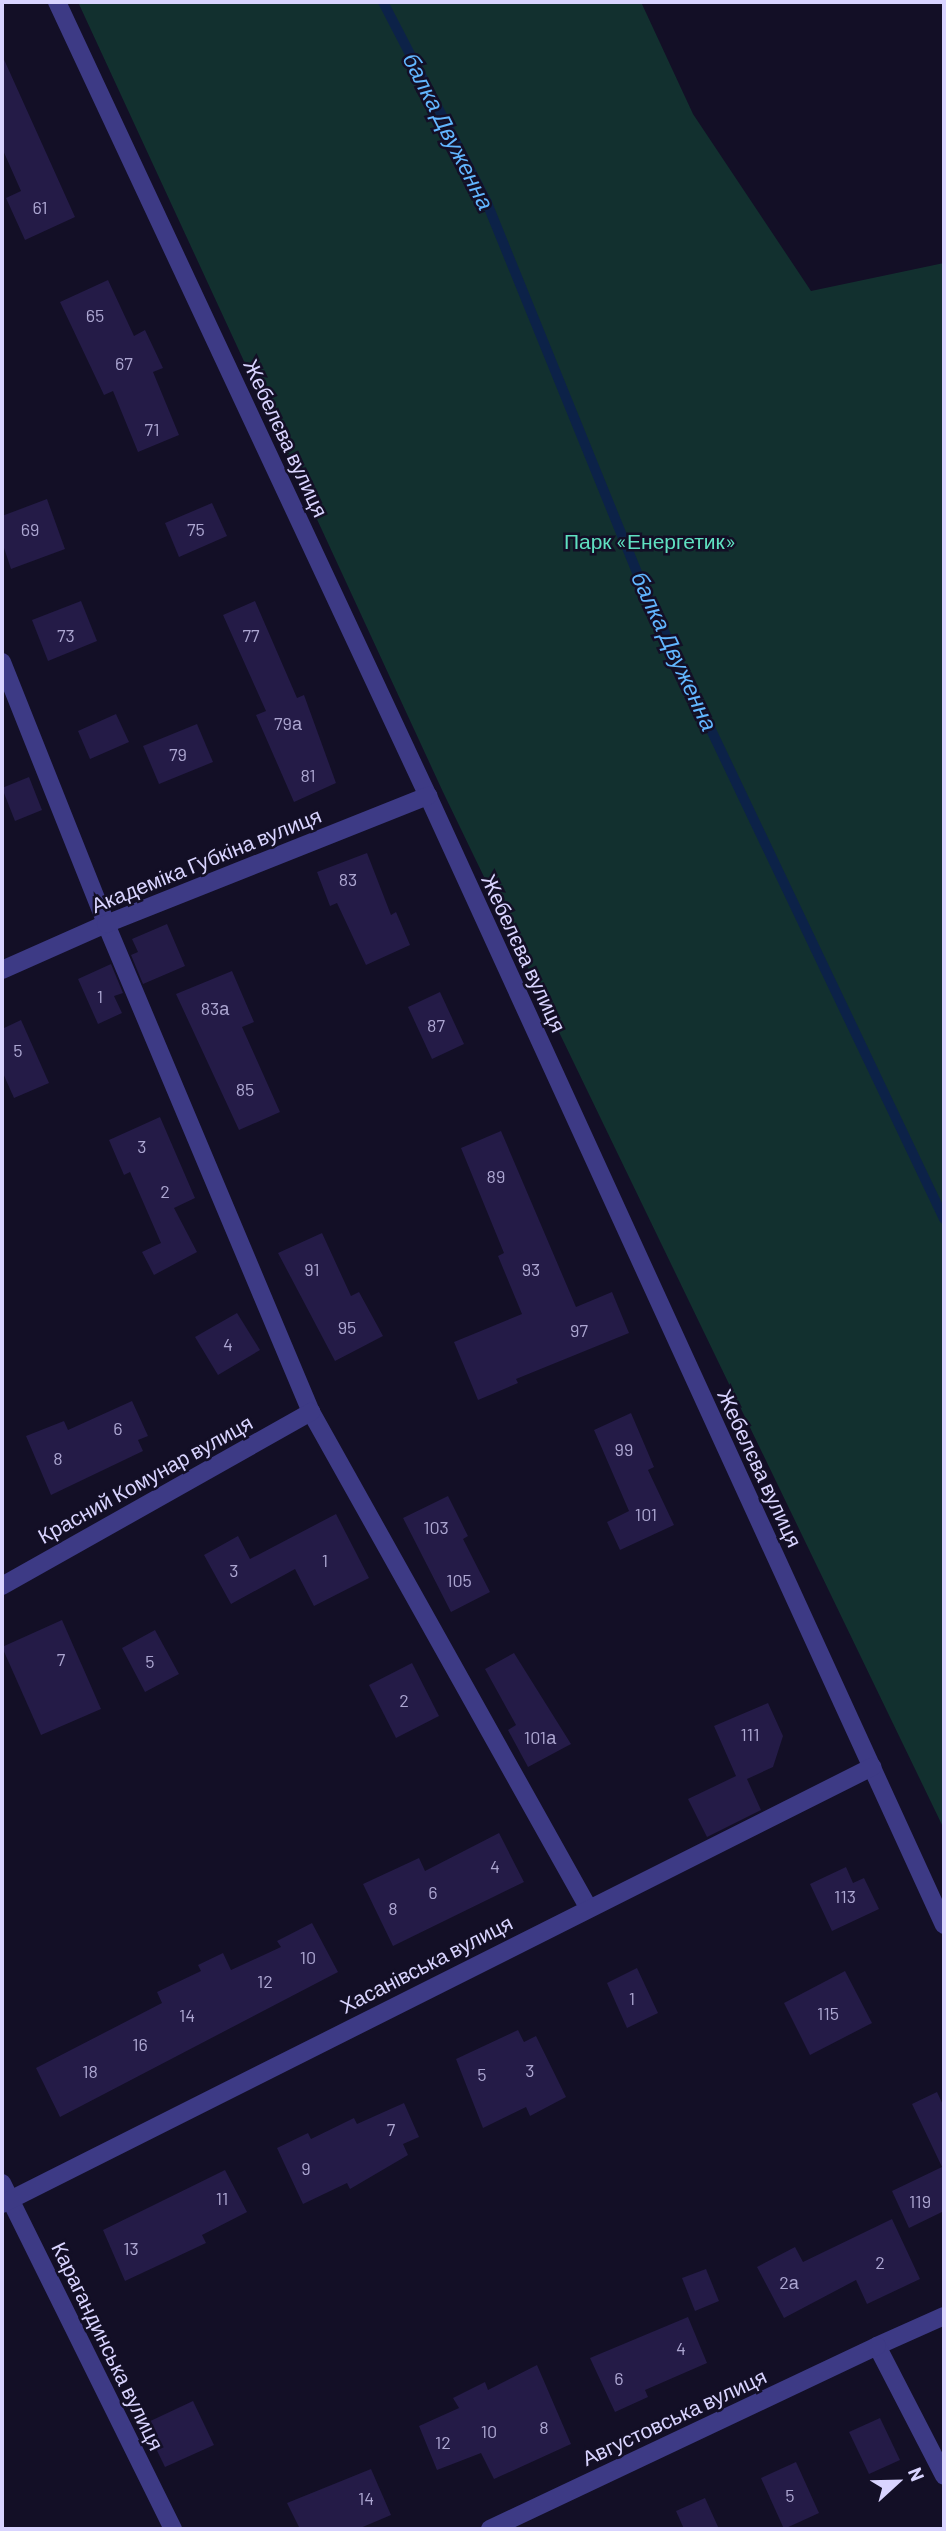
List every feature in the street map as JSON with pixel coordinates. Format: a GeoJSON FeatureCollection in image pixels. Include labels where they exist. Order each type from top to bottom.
{"type":"FeatureCollection","features":[{"type":"Feature","properties":{"kind":"street","name":"Жебелєва вулиця"},"geometry":{"type":"LineString","coordinates":[[57,2],[428,796],[944,1925]]}},
{"type":"Feature","properties":{"kind":"street"},"geometry":{"type":"LineString","coordinates":[[2,662],[106,924],[311,1412],[588,1907]]}},
{"type":"Feature","properties":{"kind":"street","name":"Академіка Губкіна вулиця"},"geometry":{"type":"LineString","coordinates":[[2,970],[106,924],[428,796]]}},
{"type":"Feature","properties":{"kind":"street","name":"Красний Комунар вулиця"},"geometry":{"type":"LineString","coordinates":[[2,1586],[311,1412]]}},
{"type":"Feature","properties":{"kind":"street","name":"Хасанівська вулиця"},"geometry":{"type":"LineString","coordinates":[[6,2202],[588,1907],[872,1767]]}},
{"type":"Feature","properties":{"kind":"street","name":"Карагандинська вулиця"},"geometry":{"type":"LineString","coordinates":[[2,2183],[6,2202],[173,2529]]}},
{"type":"Feature","properties":{"kind":"street"},"geometry":{"type":"LineString","coordinates":[[944,2316],[877,2346],[944,2476]]}},
{"type":"Feature","properties":{"kind":"street","name":"Августовська вулиця"},"geometry":{"type":"LineString","coordinates":[[490,2529],[877,2346]]}},
{"type":"Feature","properties":{"kind":"green space","name":"Парк «Енергетик»"},"geometry":{"type":"Polygon","coordinates":[[[78,2],[641,2],[693,114],[811,291],[944,263],[944,1829],[443,792],[78,2]]]}},
{"type":"Feature","properties":{"kind":"building"},"geometry":{"type":"Polygon","coordinates":[[[2,55],[75,217],[25,240],[6,198],[21,191],[2,148],[2,55]]]}},
{"type":"Feature","properties":{"kind":"building"},"geometry":{"type":"Polygon","coordinates":[[[108,280],[134,336],[145,330],[163,368],[153,372],[179,435],[138,452],[113,391],[104,395],[60,302],[108,280]]]}},
{"type":"Feature","properties":{"kind":"building"},"geometry":{"type":"Polygon","coordinates":[[[47,499],[65,549],[11,569],[2,542],[2,516],[47,499]]]}},
{"type":"Feature","properties":{"kind":"building"},"geometry":{"type":"Polygon","coordinates":[[[212,503],[227,536],[179,557],[165,523],[212,503]]]}},
{"type":"Feature","properties":{"kind":"building"},"geometry":{"type":"Polygon","coordinates":[[[81,601],[97,641],[48,661],[32,620],[81,601]]]}},
{"type":"Feature","properties":{"kind":"building"},"geometry":{"type":"Polygon","coordinates":[[[255,601],[297,698],[304,695],[336,783],[294,802],[256,715],[266,711],[223,615],[255,601]]]}},
{"type":"Feature","properties":{"kind":"building"},"geometry":{"type":"Polygon","coordinates":[[[116,714],[129,742],[90,759],[78,731],[116,714]]]}},
{"type":"Feature","properties":{"kind":"building"},"geometry":{"type":"Polygon","coordinates":[[[197,724],[213,762],[159,784],[143,746],[197,724]]]}},
{"type":"Feature","properties":{"kind":"building"},"geometry":{"type":"Polygon","coordinates":[[[29,777],[42,810],[15,821],[2,788],[29,777]]]}},
{"type":"Feature","properties":{"kind":"building"},"geometry":{"type":"Polygon","coordinates":[[[367,853],[391,915],[396,912],[410,945],[366,965],[337,903],[330,906],[317,872],[367,853]]]}},
{"type":"Feature","properties":{"kind":"building"},"geometry":{"type":"Polygon","coordinates":[[[167,924],[185,966],[143,984],[131,955],[138,952],[132,939],[167,924]]]}},
{"type":"Feature","properties":{"kind":"building"},"geometry":{"type":"Polygon","coordinates":[[[111,964],[123,993],[114,996],[122,1013],[98,1024],[78,979],[111,964]]]}},
{"type":"Feature","properties":{"kind":"building"},"geometry":{"type":"Polygon","coordinates":[[[232,971],[254,1022],[242,1027],[280,1112],[239,1130],[176,994],[232,971]]]}},
{"type":"Feature","properties":{"kind":"building"},"geometry":{"type":"Polygon","coordinates":[[[440,992],[464,1044],[432,1059],[408,1007],[440,992]]]}},
{"type":"Feature","properties":{"kind":"building"},"geometry":{"type":"Polygon","coordinates":[[[21,1020],[49,1083],[14,1098],[2,1071],[2,1029],[21,1020]]]}},
{"type":"Feature","properties":{"kind":"building"},"geometry":{"type":"Polygon","coordinates":[[[160,1117],[195,1198],[174,1208],[197,1252],[154,1275],[142,1252],[161,1243],[130,1172],[124,1175],[109,1140],[160,1117]]]}},
{"type":"Feature","properties":{"kind":"building"},"geometry":{"type":"Polygon","coordinates":[[[501,1131],[576,1307],[612,1292],[629,1333],[516,1379],[518,1383],[478,1400],[454,1342],[522,1314],[498,1256],[504,1253],[461,1148],[501,1131]]]}},
{"type":"Feature","properties":{"kind":"building"},"geometry":{"type":"Polygon","coordinates":[[[322,1233],[351,1296],[359,1292],[383,1336],[335,1361],[278,1253],[322,1233]]]}},
{"type":"Feature","properties":{"kind":"building"},"geometry":{"type":"Polygon","coordinates":[[[237,1313],[260,1350],[218,1375],[195,1337],[237,1313]]]}},
{"type":"Feature","properties":{"kind":"building"},"geometry":{"type":"Polygon","coordinates":[[[132,1401],[148,1436],[138,1440],[143,1451],[51,1495],[26,1436],[64,1421],[68,1430],[132,1401]]]}},
{"type":"Feature","properties":{"kind":"building"},"geometry":{"type":"Polygon","coordinates":[[[631,1413],[654,1467],[648,1470],[674,1525],[620,1550],[607,1522],[629,1511],[594,1430],[631,1413]]]}},
{"type":"Feature","properties":{"kind":"building"},"geometry":{"type":"Polygon","coordinates":[[[448,1496],[468,1536],[463,1539],[490,1592],[451,1612],[403,1518],[448,1496]]]}},
{"type":"Feature","properties":{"kind":"building"},"geometry":{"type":"Polygon","coordinates":[[[336,1514],[369,1578],[314,1606],[295,1569],[231,1604],[204,1555],[238,1536],[250,1559],[336,1514]]]}},
{"type":"Feature","properties":{"kind":"building"},"geometry":{"type":"Polygon","coordinates":[[[62,1620],[101,1709],[41,1735],[2,1647],[62,1620]]]}},
{"type":"Feature","properties":{"kind":"building"},"geometry":{"type":"Polygon","coordinates":[[[155,1630],[179,1674],[145,1692],[122,1648],[155,1630]]]}},
{"type":"Feature","properties":{"kind":"building"},"geometry":{"type":"Polygon","coordinates":[[[514,1653],[571,1744],[528,1767],[508,1730],[516,1725],[485,1669],[514,1653]]]}},
{"type":"Feature","properties":{"kind":"building"},"geometry":{"type":"Polygon","coordinates":[[[412,1663],[439,1716],[396,1738],[369,1685],[412,1663]]]}},
{"type":"Feature","properties":{"kind":"building"},"geometry":{"type":"Polygon","coordinates":[[[768,1703],[783,1736],[773,1767],[747,1779],[761,1810],[707,1837],[688,1799],[736,1776],[714,1726],[768,1703]]]}},
{"type":"Feature","properties":{"kind":"building"},"geometry":{"type":"Polygon","coordinates":[[[499,1833],[524,1882],[393,1946],[363,1884],[419,1858],[425,1871],[499,1833]]]}},
{"type":"Feature","properties":{"kind":"building"},"geometry":{"type":"Polygon","coordinates":[[[846,1867],[853,1883],[864,1878],[879,1909],[832,1931],[810,1884],[846,1867]]]}},
{"type":"Feature","properties":{"kind":"building"},"geometry":{"type":"Polygon","coordinates":[[[312,1923],[338,1972],[60,2117],[36,2068],[162,2003],[157,1992],[201,1971],[198,1965],[223,1953],[231,1970],[281,1947],[277,1941],[312,1923]]]}},
{"type":"Feature","properties":{"kind":"building"},"geometry":{"type":"Polygon","coordinates":[[[637,1968],[658,2013],[627,2028],[607,1983],[637,1968]]]}},
{"type":"Feature","properties":{"kind":"building"},"geometry":{"type":"Polygon","coordinates":[[[845,1971],[872,2023],[810,2055],[784,2003],[845,1971]]]}},
{"type":"Feature","properties":{"kind":"building"},"geometry":{"type":"Polygon","coordinates":[[[518,2030],[524,2042],[536,2036],[566,2097],[530,2116],[526,2107],[483,2128],[456,2059],[518,2030]]]}},
{"type":"Feature","properties":{"kind":"building"},"geometry":{"type":"Polygon","coordinates":[[[937,2092],[944,2107],[944,2211],[909,2228],[892,2191],[942,2167],[912,2104],[937,2092]]]}},
{"type":"Feature","properties":{"kind":"building"},"geometry":{"type":"Polygon","coordinates":[[[404,2103],[419,2137],[403,2144],[408,2155],[350,2189],[347,2183],[303,2204],[277,2148],[308,2133],[311,2139],[354,2118],[357,2124],[404,2103]]]}},
{"type":"Feature","properties":{"kind":"building"},"geometry":{"type":"Polygon","coordinates":[[[225,2170],[247,2212],[202,2235],[206,2243],[125,2281],[103,2230],[225,2170]]]}},
{"type":"Feature","properties":{"kind":"building"},"geometry":{"type":"Polygon","coordinates":[[[892,2219],[920,2279],[867,2304],[856,2280],[784,2318],[757,2267],[795,2247],[803,2262],[892,2219]]]}},
{"type":"Feature","properties":{"kind":"building"},"geometry":{"type":"Polygon","coordinates":[[[706,2269],[719,2301],[695,2311],[682,2278],[706,2269]]]}},
{"type":"Feature","properties":{"kind":"building"},"geometry":{"type":"Polygon","coordinates":[[[688,2317],[707,2363],[645,2390],[648,2397],[615,2412],[590,2358],[688,2317]]]}},
{"type":"Feature","properties":{"kind":"building"},"geometry":{"type":"Polygon","coordinates":[[[537,2365],[571,2444],[494,2479],[481,2453],[437,2470],[419,2426],[459,2408],[453,2398],[485,2382],[488,2390],[537,2365]]]}},
{"type":"Feature","properties":{"kind":"building"},"geometry":{"type":"Polygon","coordinates":[[[193,2401],[214,2445],[165,2467],[144,2424],[193,2401]]]}},
{"type":"Feature","properties":{"kind":"building"},"geometry":{"type":"Polygon","coordinates":[[[880,2418],[900,2460],[869,2474],[849,2432],[880,2418]]]}},
{"type":"Feature","properties":{"kind":"building"},"geometry":{"type":"Polygon","coordinates":[[[796,2462],[819,2513],[784,2529],[761,2478],[796,2462]]]}},
{"type":"Feature","properties":{"kind":"building"},"geometry":{"type":"Polygon","coordinates":[[[371,2469],[391,2515],[358,2529],[300,2529],[287,2503],[371,2469]]]}},
{"type":"Feature","properties":{"kind":"building"},"geometry":{"type":"Polygon","coordinates":[[[705,2498],[719,2529],[684,2529],[676,2511],[705,2498]]]}},
{"type":"Feature","properties":{"kind":"waterway","name":"балка Двуженна"},"geometry":{"type":"LineString","coordinates":[[383,2],[487,203],[643,587],[944,1219]]}}]}
